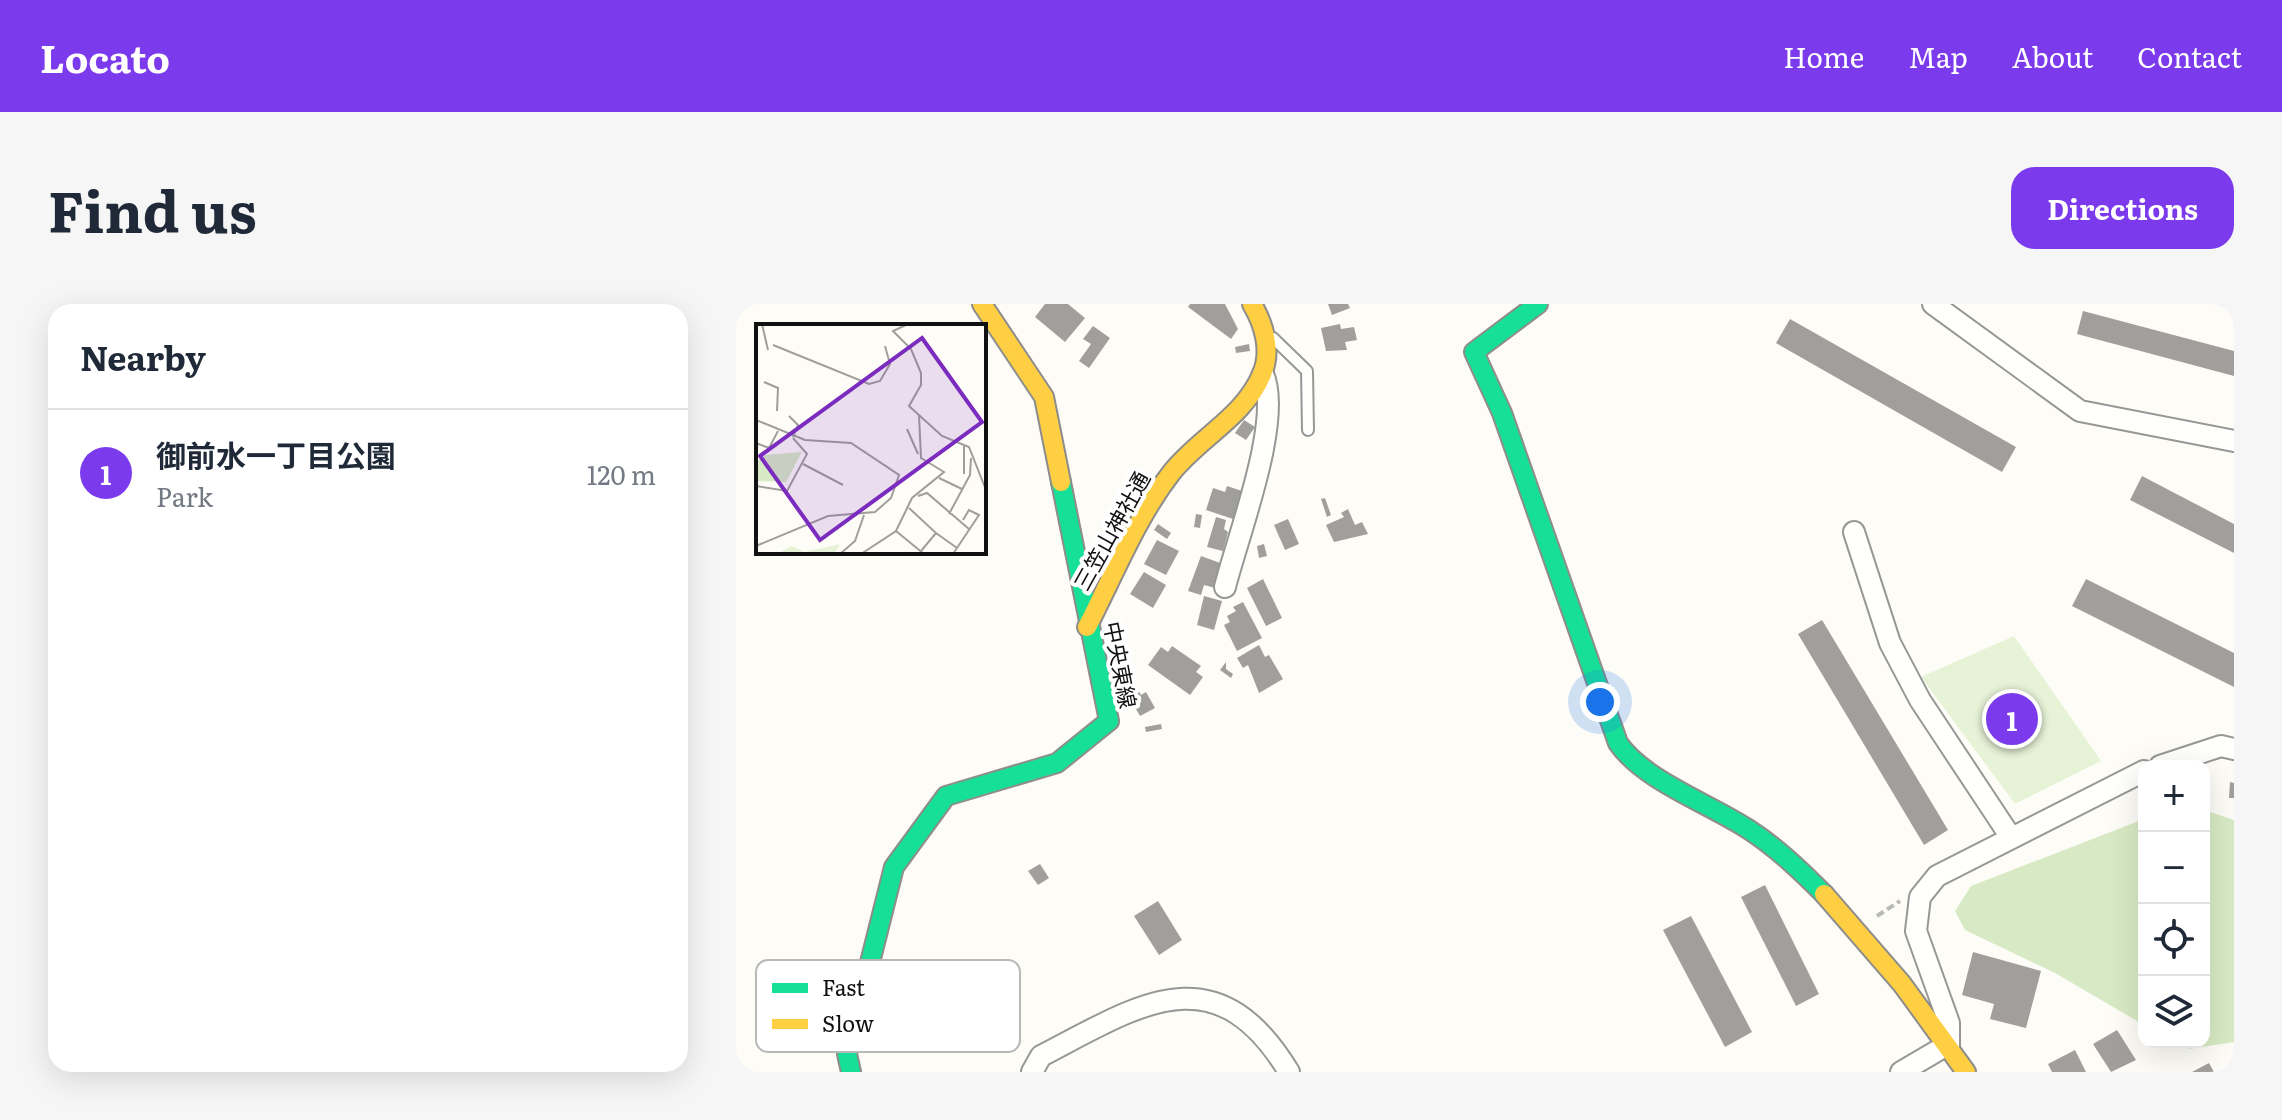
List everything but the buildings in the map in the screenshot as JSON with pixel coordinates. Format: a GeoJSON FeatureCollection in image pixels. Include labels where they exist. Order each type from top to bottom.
{"type":"FeatureCollection","features":[{"type":"Feature","properties":{"kind":"street","name":"中央東線"},"geometry":{"type":"LineString","coordinates":[[871,960],[894,867],[946,796],[1057,763],[1109,721],[1087,627],[1044,397],[982,304]]}},
{"type":"Feature","properties":{"kind":"street"},"geometry":{"type":"LineString","coordinates":[[1225,587],[1270,420],[1269,389],[1263,374],[1266,358],[1263,328],[1252,304]]}},
{"type":"Feature","properties":{"kind":"street"},"geometry":{"type":"LineString","coordinates":[[1538,304],[1474,352],[1502,413],[1585,643],[1590,668],[1623,751],[1670,785],[1707,803],[1777,849],[1854,929],[1966,1072]]}},
{"type":"Feature","properties":{"kind":"street"},"geometry":{"type":"LineString","coordinates":[[1933,304],[2080,411],[2234,441]]}},
{"type":"Feature","properties":{"kind":"street","name":"三笠山神社通"},"geometry":{"type":"LineString","coordinates":[[1087,627],[1111,590],[1149,507],[1172,472],[1245,401],[1263,374]]}},
{"type":"Feature","properties":{"kind":"street"},"geometry":{"type":"LineString","coordinates":[[1854,532],[1890,643],[1920,700],[2010,836]]}},
{"type":"Feature","properties":{"kind":"street"},"geometry":{"type":"LineString","coordinates":[[2178,760],[2221,746],[2234,749]]}},
{"type":"Feature","properties":{"kind":"street"},"geometry":{"type":"LineString","coordinates":[[1948,1046],[1949,1023],[1916,931],[1920,897],[1937,876],[2010,836],[2138,774]]}},
{"type":"Feature","properties":{"kind":"street"},"geometry":{"type":"LineString","coordinates":[[1032,1072],[1041,1056],[1143,1004],[1175,997],[1221,1004],[1255,1027],[1289,1072]]}},
{"type":"Feature","properties":{"kind":"street"},"geometry":{"type":"LineString","coordinates":[[1901,1072],[1948,1046]]}},
{"type":"Feature","properties":{"kind":"street","name":"中央東線"},"geometry":{"type":"LineString","coordinates":[[848,1052],[851,1072]]}},
{"type":"Feature","properties":{"kind":"lane"},"geometry":{"type":"LineString","coordinates":[[1263,328],[1307,371],[1308,430]]}},
{"type":"Feature","properties":{"kind":"path"},"geometry":{"type":"LineString","coordinates":[[1854,929],[1907,897],[1920,897]]}},
{"type":"Feature","properties":{"kind":"green space"},"geometry":{"type":"Polygon","coordinates":[[[2014,636],[2101,761],[2015,804],[1921,677],[2014,636]]]}},
{"type":"Feature","properties":{"kind":"green space"},"geometry":{"type":"Polygon","coordinates":[[[2210,812],[2234,820],[2234,1042],[2210,1046],[2210,812]]]}},
{"type":"Feature","properties":{"kind":"green space"},"geometry":{"type":"Polygon","coordinates":[[[2138,821],[2138,1021],[2055,973],[1965,930],[1955,911],[1971,886],[2138,821]]]}},
{"type":"Feature","properties":{"kind":"traffic: fast"},"geometry":{"type":"LineString","coordinates":[[1538,304],[1474,352],[1502,413],[1618,743],[1629,756],[1660,780],[1758,836],[1788,859],[1824,894]]}},
{"type":"Feature","properties":{"kind":"traffic: fast"},"geometry":{"type":"LineString","coordinates":[[871,960],[894,867],[946,796],[1057,763],[1109,721],[1061,482]]}},
{"type":"Feature","properties":{"kind":"traffic: fast"},"geometry":{"type":"LineString","coordinates":[[848,1052],[851,1072]]}},
{"type":"Feature","properties":{"kind":"traffic: slow"},"geometry":{"type":"LineString","coordinates":[[982,304],[1044,397],[1061,482]]}},
{"type":"Feature","properties":{"kind":"traffic: slow"},"geometry":{"type":"LineString","coordinates":[[1087,627],[1136,528],[1159,490],[1183,460],[1245,402],[1262,374],[1266,356],[1265,338],[1252,304]]}},
{"type":"Feature","properties":{"kind":"traffic: slow"},"geometry":{"type":"LineString","coordinates":[[1824,894],[1902,984],[1966,1072]]}},
{"type":"Feature","properties":{"kind":"place","name":"御前水一丁目公園"},"geometry":{"type":"Point","coordinates":[2012,719]}}]}
